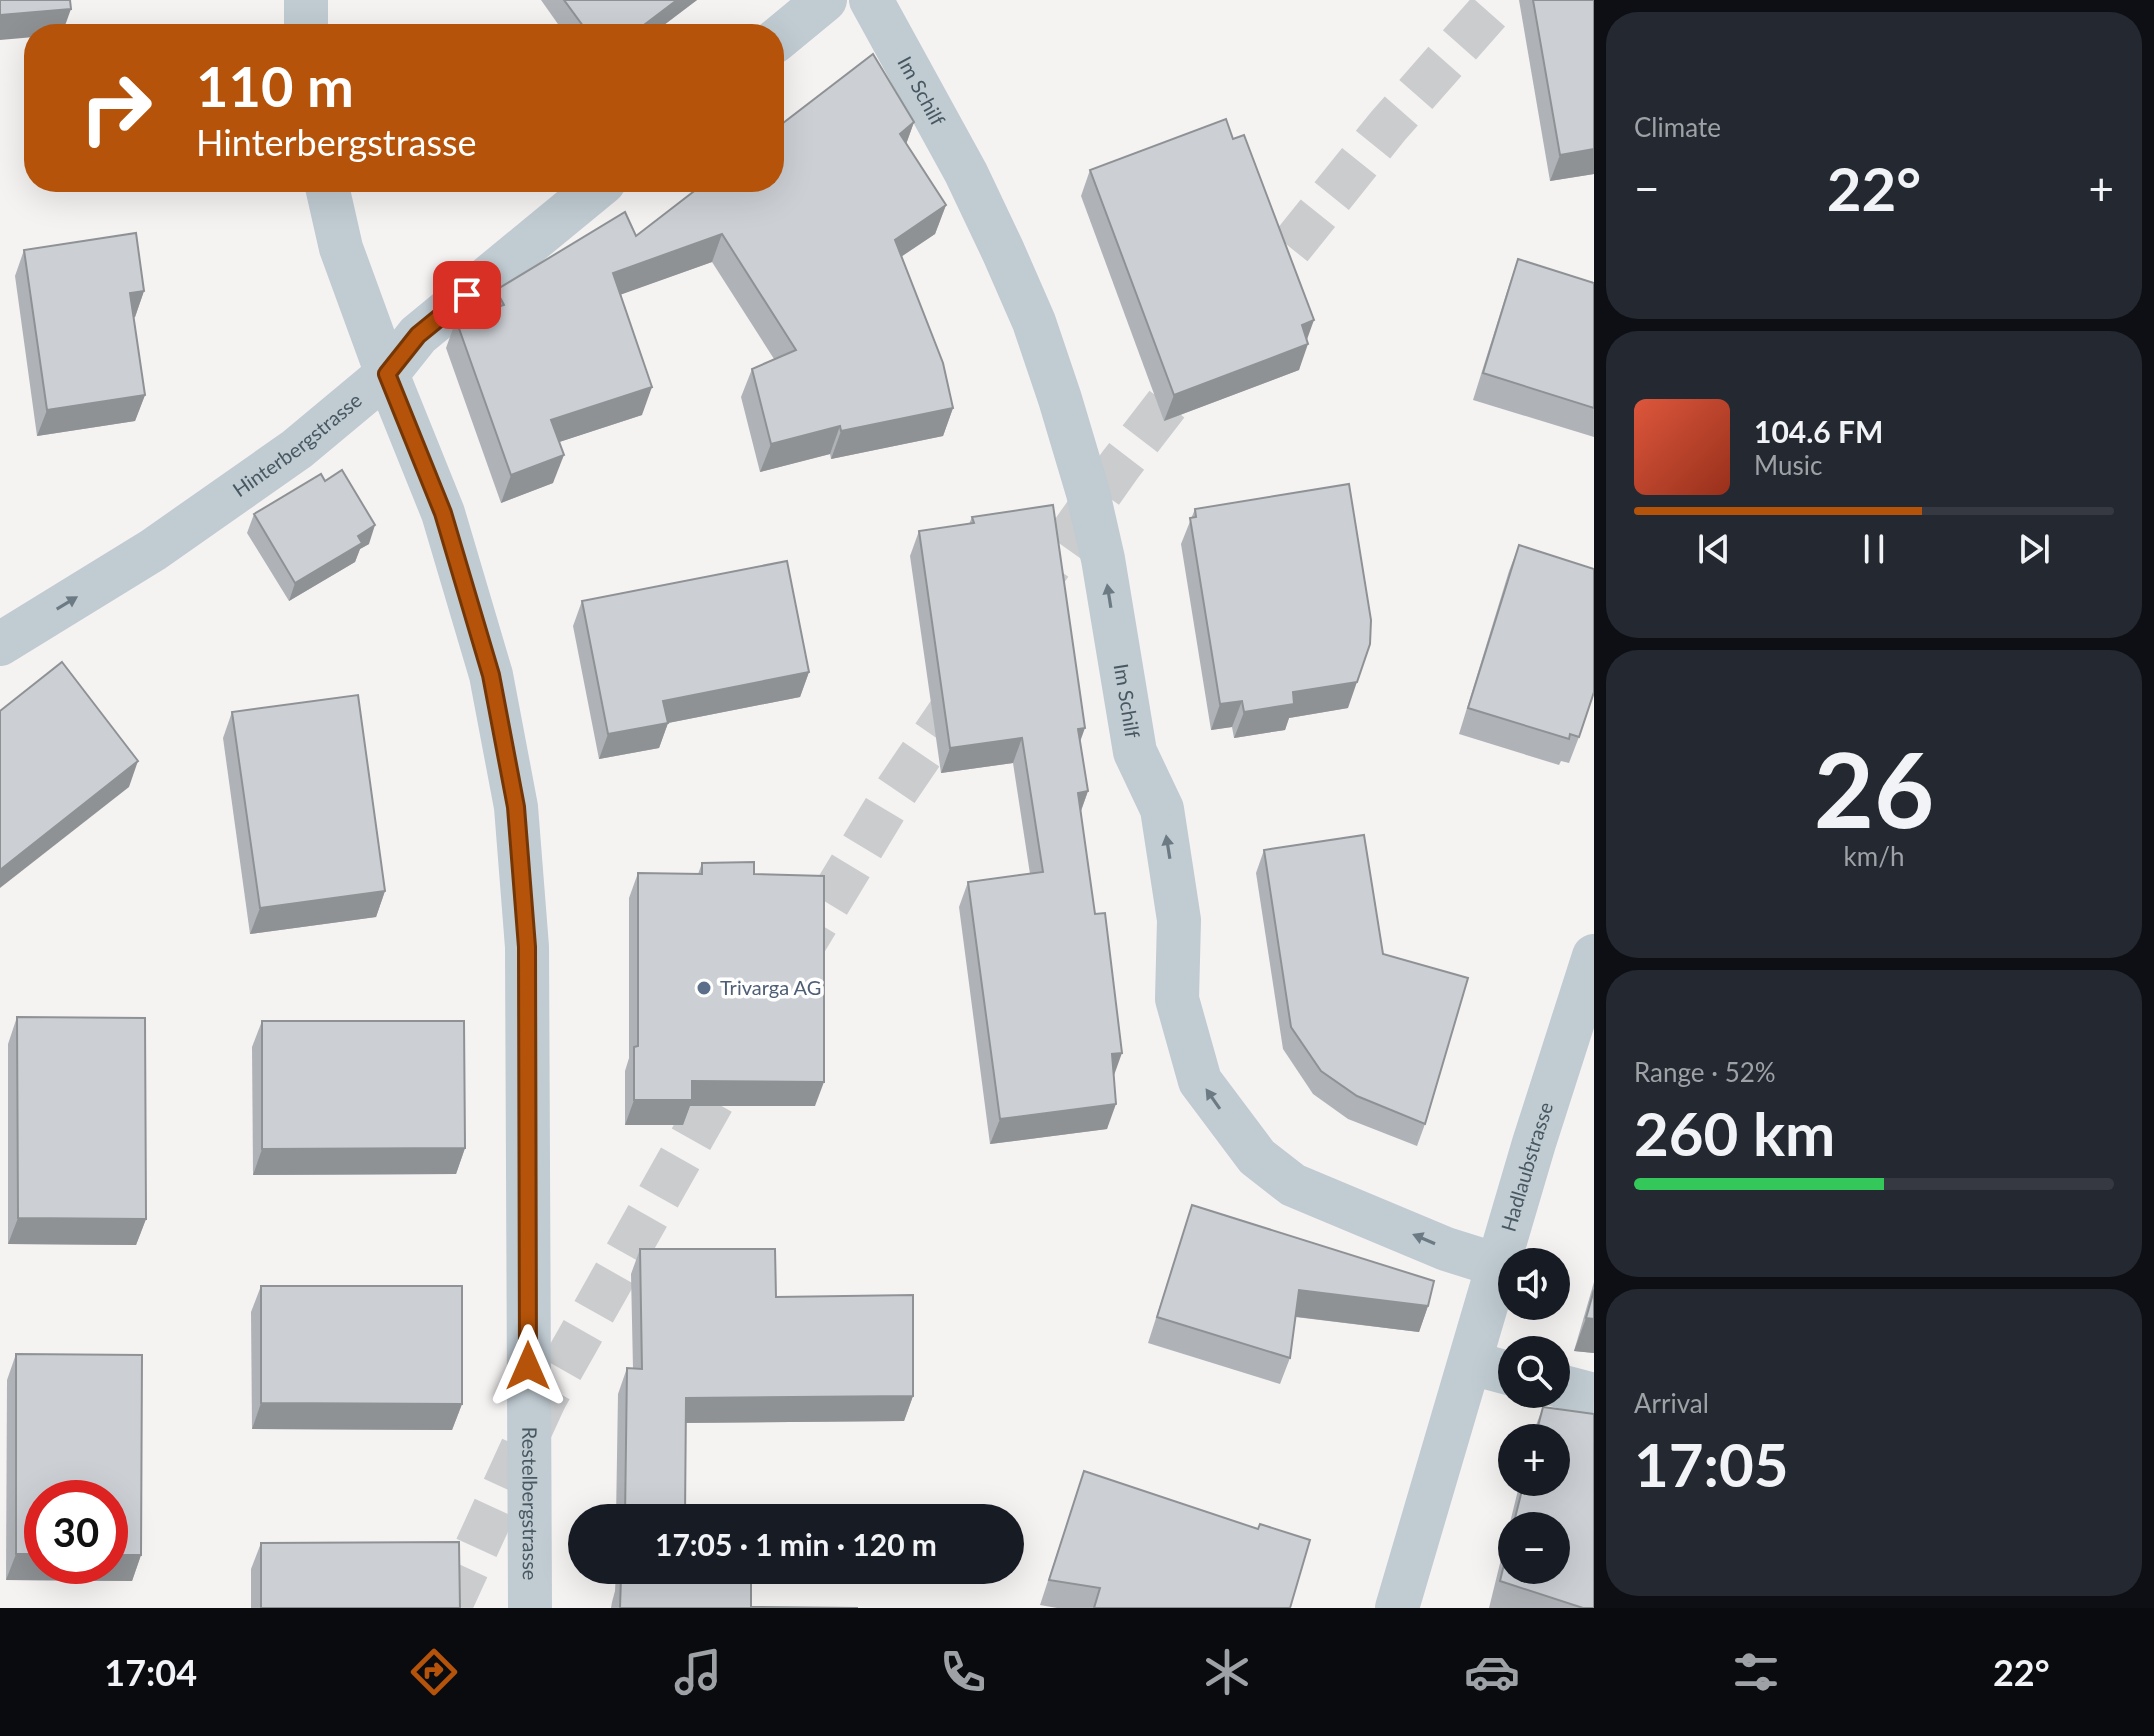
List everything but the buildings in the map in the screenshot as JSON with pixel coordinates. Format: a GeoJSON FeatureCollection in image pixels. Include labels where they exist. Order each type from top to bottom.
{"type":"FeatureCollection","features":[{"type":"Feature","properties":{"kind":"street"},"geometry":{"type":"LineString","coordinates":[[306,0],[306,24]]}},
{"type":"Feature","properties":{"kind":"street"},"geometry":{"type":"LineString","coordinates":[[784,34],[825,0]]}},
{"type":"Feature","properties":{"kind":"street","name":"Im Schilf"},"geometry":{"type":"LineString","coordinates":[[871,0],[966,173],[1003,251],[1034,322],[1060,399],[1088,493],[1103,559],[1135,752],[1162,809],[1179,920],[1177,999],[1200,1081],[1257,1157],[1293,1185],[1446,1249],[1497,1265]]}},
{"type":"Feature","properties":{"kind":"street","name":"Restelbergstrasse"},"geometry":{"type":"LineString","coordinates":[[328,192],[341,248],[448,528],[491,675],[516,807],[527,947],[530,1608]]}},
{"type":"Feature","properties":{"kind":"street","name":"Hinterbergstrasse"},"geometry":{"type":"LineString","coordinates":[[0,644],[153,550],[297,449],[387,374],[418,335],[592,192]]}},
{"type":"Feature","properties":{"kind":"street","name":"Hadlaubstrasse"},"geometry":{"type":"LineString","coordinates":[[1397,1608],[1491,1368],[1497,1265],[1594,956]]}},
{"type":"Feature","properties":{"kind":"street"},"geometry":{"type":"LineString","coordinates":[[1570,1389],[1594,1395]]}},
{"type":"Feature","properties":{"kind":"tunnel"},"geometry":{"type":"LineString","coordinates":[[1249,299],[1388,126],[1499,0]]}},
{"type":"Feature","properties":{"kind":"tunnel"},"geometry":{"type":"LineString","coordinates":[[1025,600],[1120,465],[1197,365]]}},
{"type":"Feature","properties":{"kind":"tunnel"},"geometry":{"type":"LineString","coordinates":[[794,960],[894,794],[969,684]]}},
{"type":"Feature","properties":{"kind":"tunnel"},"geometry":{"type":"LineString","coordinates":[[449,1608],[545,1398],[739,1054]]}},
{"type":"Feature","properties":{"kind":"place","name":"Trivarga AG"},"geometry":{"type":"Point","coordinates":[704,988]}},
{"type":"Feature","properties":{"kind":"route"},"geometry":{"type":"LineString","coordinates":[[467,295],[418,335],[399,355],[387,374],[443,513],[491,675],[516,807],[527,947],[528,1366]]}}]}
